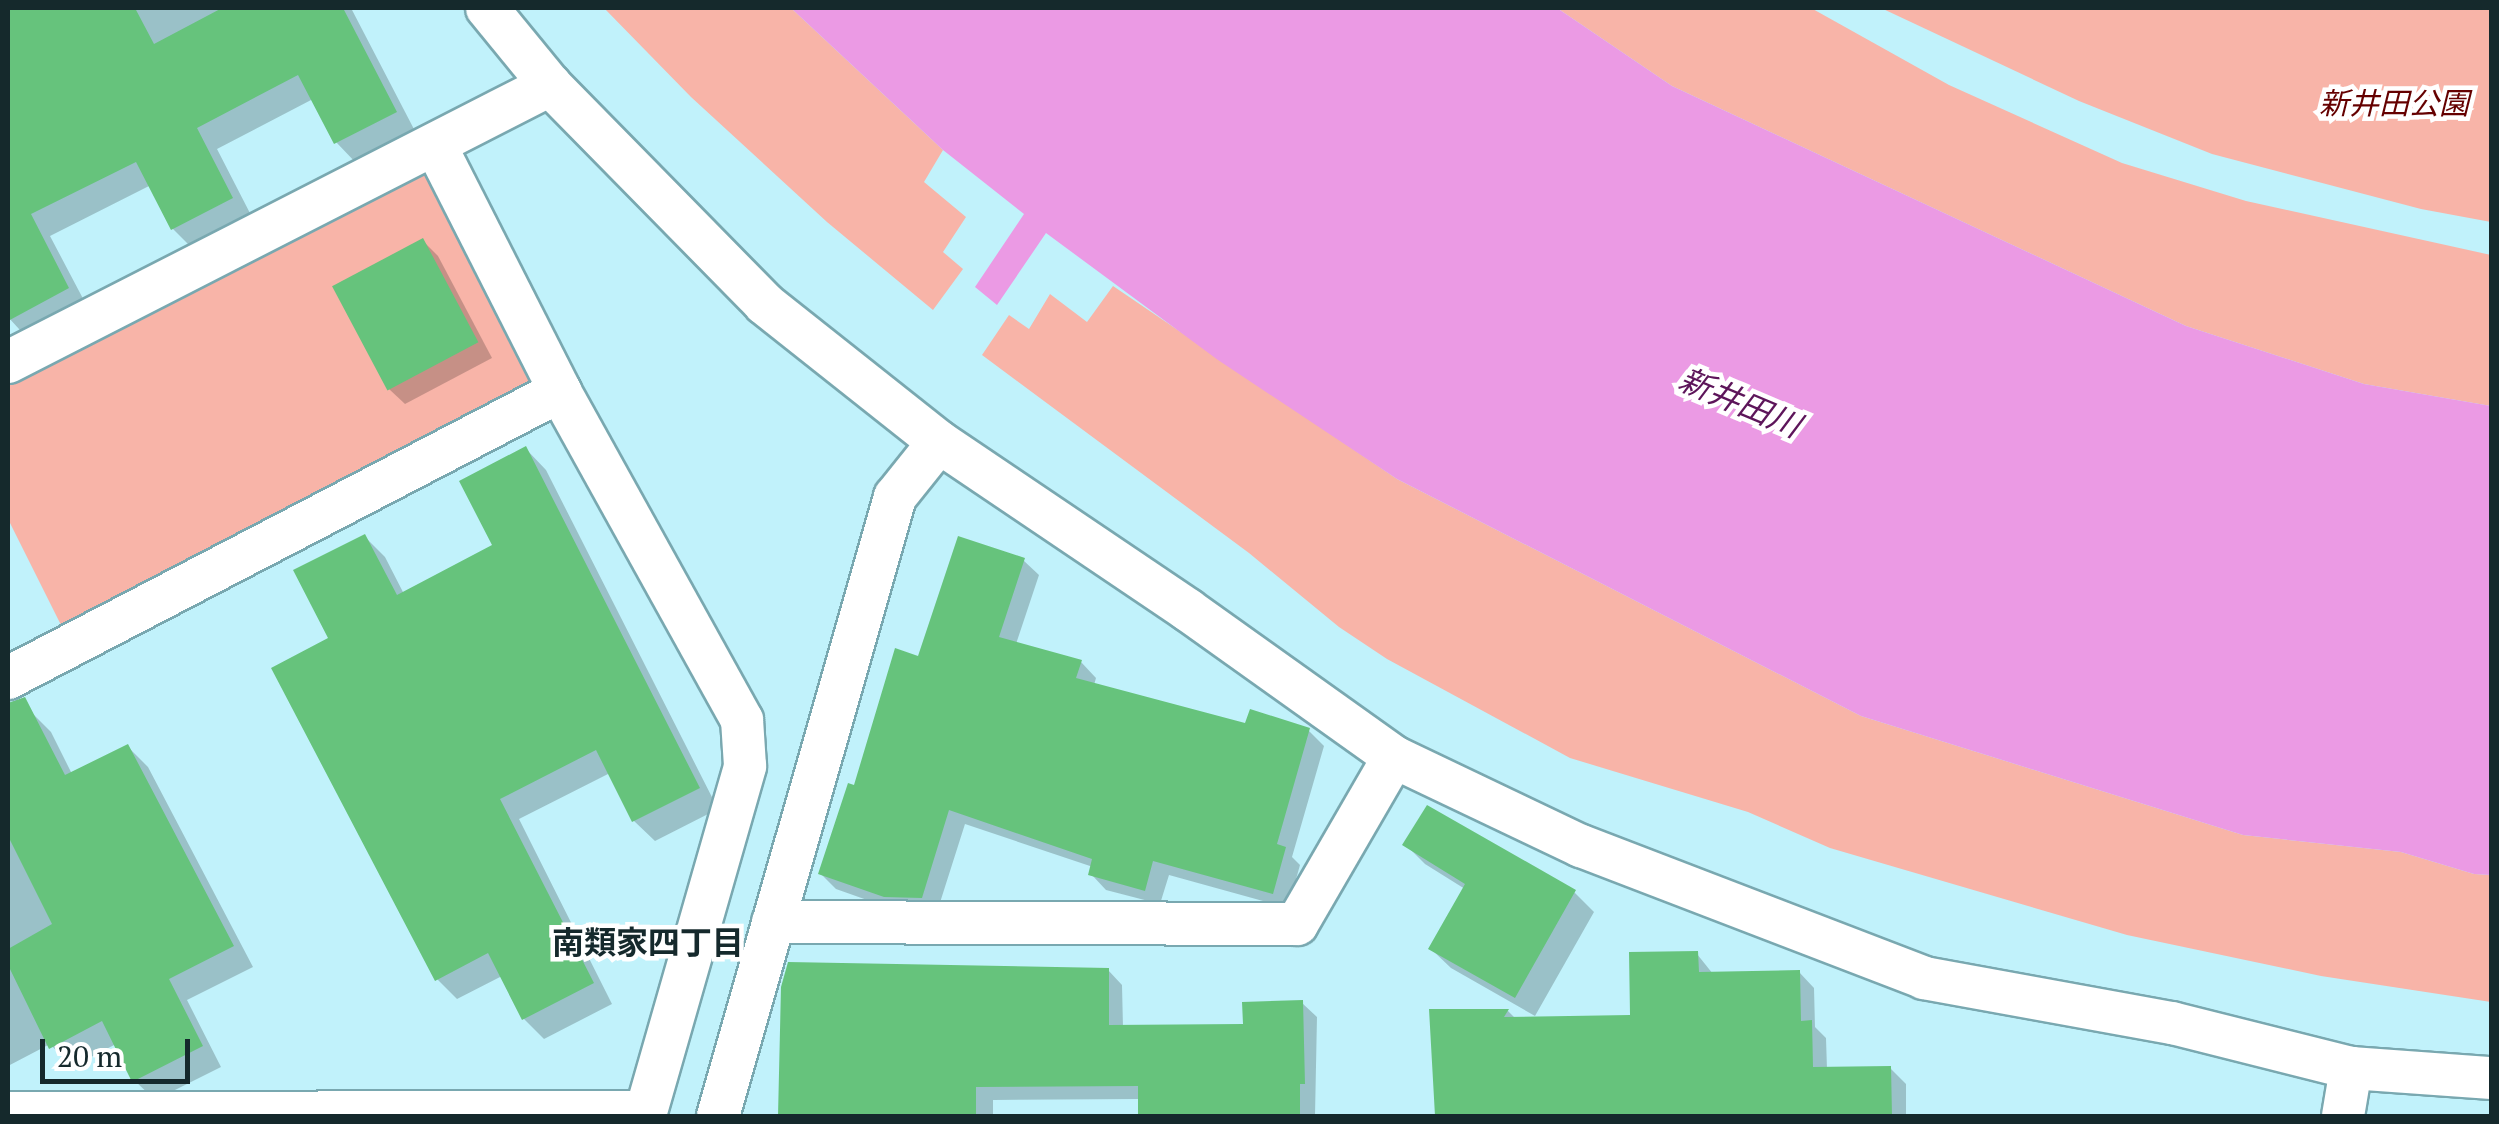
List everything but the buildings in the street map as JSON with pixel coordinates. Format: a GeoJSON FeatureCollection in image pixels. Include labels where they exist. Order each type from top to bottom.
{"type":"FeatureCollection","features":[{"type":"Feature","properties":{"kind":"street"},"geometry":{"type":"LineString","coordinates":[[487,8],[550,84],[765,304],[939,442],[1188,610],[1394,757],[1581,846],[1924,978],[2172,1023],[2351,1068],[2492,1078]]}},
{"type":"Feature","properties":{"kind":"street"},"geometry":{"type":"LineString","coordinates":[[8,362],[550,84]]}},
{"type":"Feature","properties":{"kind":"street"},"geometry":{"type":"LineString","coordinates":[[8,1112],[646,1112],[745,766],[742,720],[560,391],[435,144]]}},
{"type":"Feature","properties":{"kind":"street"},"geometry":{"type":"LineString","coordinates":[[8,678],[560,391]]}},
{"type":"Feature","properties":{"kind":"street"},"geometry":{"type":"LineString","coordinates":[[718,1116],[895,497],[939,442]]}},
{"type":"Feature","properties":{"kind":"street"},"geometry":{"type":"LineString","coordinates":[[773,922],[1297,924],[1394,757]]}},
{"type":"Feature","properties":{"kind":"street"},"geometry":{"type":"LineString","coordinates":[[2344,1116],[2351,1068]]}},
{"type":"Feature","properties":{"kind":"green space"},"geometry":{"type":"Polygon","coordinates":[[[604,8],[791,8],[943,150],[924,182],[966,217],[943,252],[963,269],[933,310],[827,222],[691,97],[604,8]]]}},
{"type":"Feature","properties":{"kind":"green space"},"geometry":{"type":"Polygon","coordinates":[[[1557,8],[1811,8],[1949,85],[2122,163],[2246,201],[2491,255],[2491,406],[2364,384],[2186,326],[1672,86],[1557,8]]]}},
{"type":"Feature","properties":{"kind":"green space","name":"新井田公園"},"geometry":{"type":"Polygon","coordinates":[[[1881,8],[2491,8],[2491,222],[2421,209],[2212,154],[2079,101],[1881,8]]]}},
{"type":"Feature","properties":{"kind":"green space"},"geometry":{"type":"Polygon","coordinates":[[[425,164],[542,383],[65,633],[8,519],[8,385],[425,164]]]}},
{"type":"Feature","properties":{"kind":"green space"},"geometry":{"type":"Polygon","coordinates":[[[1113,286],[1397,479],[1861,716],[2243,835],[2401,852],[2474,874],[2491,875],[2491,1002],[2321,976],[2127,935],[1830,848],[1748,812],[1570,758],[1387,659],[1339,627],[1249,553],[982,355],[1009,315],[1029,329],[1050,294],[1087,322],[1113,286]]]}},
{"type":"Feature","properties":{"kind":"water","name":"新井田川"},"geometry":{"type":"Polygon","coordinates":[[[791,8],[1557,8],[1672,86],[2186,326],[2364,384],[2491,406],[2491,875],[2474,874],[2401,852],[2243,835],[1861,716],[1397,479],[1218,360],[1046,233],[997,305],[975,287],[1024,214],[943,150],[791,8]]]}},
{"type":"Feature","properties":{"kind":"district","name":"南類家四丁目"},"geometry":{"type":"Point","coordinates":[648,942]}}]}
